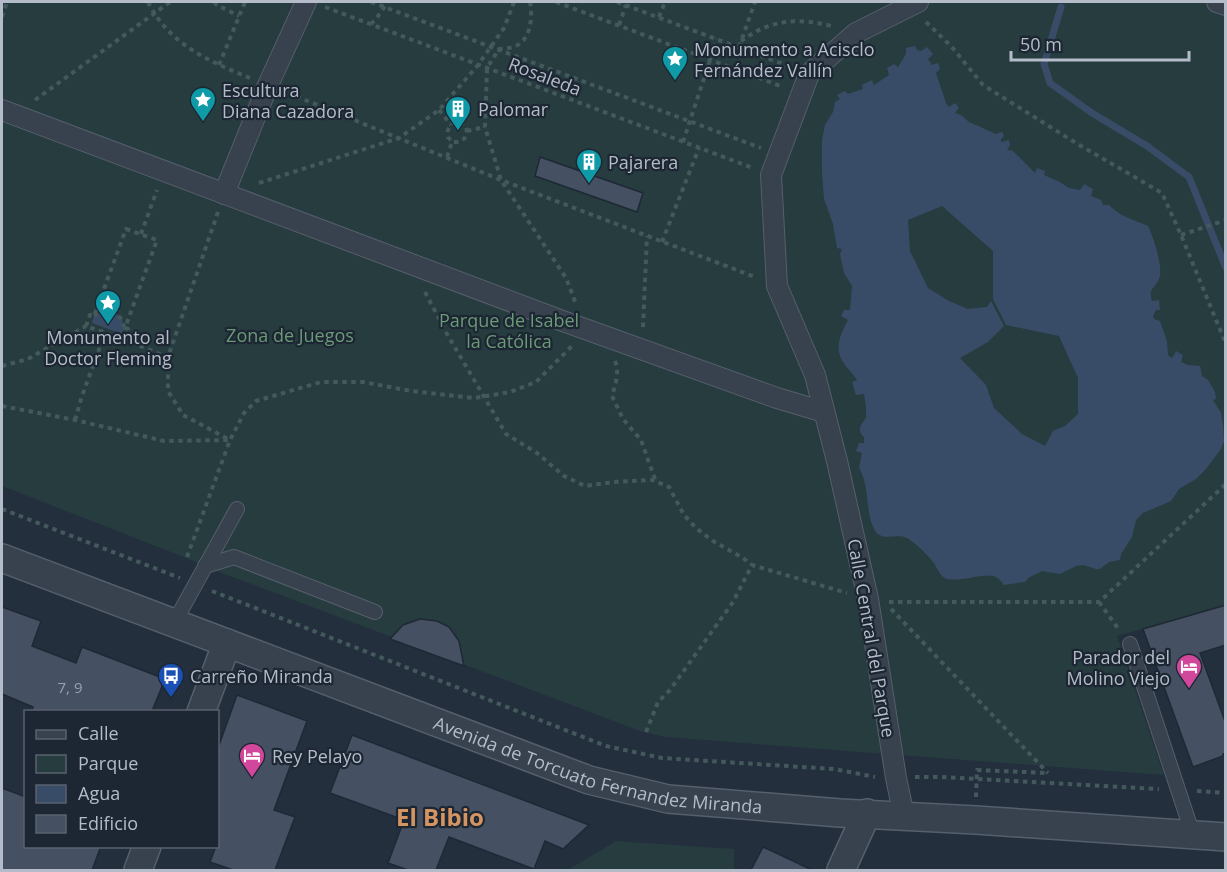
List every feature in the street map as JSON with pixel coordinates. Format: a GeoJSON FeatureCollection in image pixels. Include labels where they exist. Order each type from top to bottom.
{"type":"FeatureCollection","features":[{"type":"Feature","properties":{"kind":"street"},"geometry":{"type":"LineString","coordinates":[[1217,2],[1226,5]]}},
{"type":"Feature","properties":{"kind":"street"},"geometry":{"type":"LineString","coordinates":[[224,194],[268,85],[313,3]]}},
{"type":"Feature","properties":{"kind":"street"},"geometry":{"type":"LineString","coordinates":[[777,286],[771,175],[809,74],[856,33],[914,3]]}},
{"type":"Feature","properties":{"kind":"street"},"geometry":{"type":"LineString","coordinates":[[8,112],[586,330],[777,398],[824,412]]}},
{"type":"Feature","properties":{"kind":"street","name":"Calle Central del Parque"},"geometry":{"type":"LineString","coordinates":[[777,286],[815,375],[876,600],[896,778],[904,816]]}},
{"type":"Feature","properties":{"kind":"street","name":"Avenida de Torcuato Fernandez Miranda"},"geometry":{"type":"LineString","coordinates":[[2,558],[589,780],[668,799],[840,813],[1226,837]]}},
{"type":"Feature","properties":{"kind":"street"},"geometry":{"type":"LineString","coordinates":[[201,710],[228,643]]}},
{"type":"Feature","properties":{"kind":"street"},"geometry":{"type":"LineString","coordinates":[[841,870],[867,813]]}},
{"type":"Feature","properties":{"kind":"street"},"geometry":{"type":"LineString","coordinates":[[138,870],[146,848]]}},
{"type":"Feature","properties":{"kind":"lane"},"geometry":{"type":"LineString","coordinates":[[174,623],[237,509]]}},
{"type":"Feature","properties":{"kind":"lane"},"geometry":{"type":"LineString","coordinates":[[206,566],[234,557],[375,612]]}},
{"type":"Feature","properties":{"kind":"lane"},"geometry":{"type":"LineString","coordinates":[[1130,644],[1193,835]]}},
{"type":"Feature","properties":{"kind":"path"},"geometry":{"type":"LineString","coordinates":[[2,17],[7,2]]}},
{"type":"Feature","properties":{"kind":"path"},"geometry":{"type":"LineString","coordinates":[[148,2],[165,26],[181,42],[199,55],[219,65],[501,180],[777,286]]}},
{"type":"Feature","properties":{"kind":"path"},"geometry":{"type":"LineString","coordinates":[[8,112],[170,2]]}},
{"type":"Feature","properties":{"kind":"path"},"geometry":{"type":"LineString","coordinates":[[214,2],[239,16]]}},
{"type":"Feature","properties":{"kind":"path"},"geometry":{"type":"LineString","coordinates":[[219,65],[245,2]]}},
{"type":"Feature","properties":{"kind":"path","name":"Rosaleda"},"geometry":{"type":"LineString","coordinates":[[371,2],[778,154]]}},
{"type":"Feature","properties":{"kind":"path"},"geometry":{"type":"LineString","coordinates":[[371,24],[388,2]]}},
{"type":"Feature","properties":{"kind":"path"},"geometry":{"type":"LineString","coordinates":[[230,440],[183,415],[168,391],[168,357],[224,194],[399,138],[439,110],[478,65],[504,28],[514,2]]}},
{"type":"Feature","properties":{"kind":"path"},"geometry":{"type":"LineString","coordinates":[[184,566],[230,440],[244,412],[256,401],[321,382],[363,382],[411,391],[474,398],[510,392],[536,382],[586,330],[566,278],[501,180],[485,127],[486,68],[499,49],[516,47],[528,36],[530,2]]}},
{"type":"Feature","properties":{"kind":"path"},"geometry":{"type":"LineString","coordinates":[[556,2],[801,94]]}},
{"type":"Feature","properties":{"kind":"path"},"geometry":{"type":"LineString","coordinates":[[617,2],[809,74]]}},
{"type":"Feature","properties":{"kind":"path"},"geometry":{"type":"LineString","coordinates":[[659,17],[665,2]]}},
{"type":"Feature","properties":{"kind":"path"},"geometry":{"type":"LineString","coordinates":[[739,47],[755,2]]}},
{"type":"Feature","properties":{"kind":"path","name":"Rosaleda"},"geometry":{"type":"LineString","coordinates":[[313,3],[771,175]]}},
{"type":"Feature","properties":{"kind":"path"},"geometry":{"type":"LineString","coordinates":[[914,3],[983,85],[1162,193],[1226,344]]}},
{"type":"Feature","properties":{"kind":"path"},"geometry":{"type":"LineString","coordinates":[[619,25],[626,5]]}},
{"type":"Feature","properties":{"kind":"path"},"geometry":{"type":"LineString","coordinates":[[741,41],[765,27],[781,22],[821,23],[856,33]]}},
{"type":"Feature","properties":{"kind":"path"},"geometry":{"type":"LineString","coordinates":[[683,142],[717,39]]}},
{"type":"Feature","properties":{"kind":"path"},"geometry":{"type":"LineString","coordinates":[[439,110],[451,125]]}},
{"type":"Feature","properties":{"kind":"path"},"geometry":{"type":"LineString","coordinates":[[458,122],[466,126],[466,137],[460,142],[452,142],[447,133],[448,128],[458,122]]}},
{"type":"Feature","properties":{"kind":"path"},"geometry":{"type":"LineString","coordinates":[[467,131],[485,127]]}},
{"type":"Feature","properties":{"kind":"path"},"geometry":{"type":"LineString","coordinates":[[447,157],[452,142]]}},
{"type":"Feature","properties":{"kind":"path"},"geometry":{"type":"LineString","coordinates":[[662,242],[699,148]]}},
{"type":"Feature","properties":{"kind":"path"},"geometry":{"type":"LineString","coordinates":[[141,234],[163,171]]}},
{"type":"Feature","properties":{"kind":"path"},"geometry":{"type":"LineString","coordinates":[[1181,235],[1226,220]]}},
{"type":"Feature","properties":{"kind":"path"},"geometry":{"type":"LineString","coordinates":[[94,316],[126,229],[157,240],[125,328]]}},
{"type":"Feature","properties":{"kind":"path"},"geometry":{"type":"LineString","coordinates":[[617,366],[640,344],[643,328],[647,236]]}},
{"type":"Feature","properties":{"kind":"path"},"geometry":{"type":"LineString","coordinates":[[412,265],[432,307],[506,434],[537,453],[564,476],[585,486],[652,480],[669,487],[684,515],[696,528],[712,541],[744,558],[752,565],[876,600],[1099,602],[1226,484]]}},
{"type":"Feature","properties":{"kind":"path"},"geometry":{"type":"LineString","coordinates":[[2,366],[28,360],[86,326],[90,315],[94,316],[104,311],[120,316],[125,328],[128,329],[123,339]]}},
{"type":"Feature","properties":{"kind":"path"},"geometry":{"type":"LineString","coordinates":[[86,326],[168,357]]}},
{"type":"Feature","properties":{"kind":"path"},"geometry":{"type":"LineString","coordinates":[[75,420],[105,333]]}},
{"type":"Feature","properties":{"kind":"path"},"geometry":{"type":"LineString","coordinates":[[613,358],[617,366],[617,381],[612,396],[623,419],[641,440],[656,482]]}},
{"type":"Feature","properties":{"kind":"path"},"geometry":{"type":"LineString","coordinates":[[2,405],[164,441],[230,440]]}},
{"type":"Feature","properties":{"kind":"path"},"geometry":{"type":"LineString","coordinates":[[2,509],[606,746],[662,758],[834,770],[896,778],[977,778],[1226,793]]}},
{"type":"Feature","properties":{"kind":"path"},"geometry":{"type":"LineString","coordinates":[[646,732],[658,702],[670,690],[733,602],[752,565]]}},
{"type":"Feature","properties":{"kind":"path"},"geometry":{"type":"LineString","coordinates":[[876,600],[1048,773],[977,770],[976,820]]}},
{"type":"Feature","properties":{"kind":"path"},"geometry":{"type":"LineString","coordinates":[[1099,602],[1130,644]]}},
{"type":"Feature","properties":{"kind":"green space","name":"Parque de Isabel la Católica"},"geometry":{"type":"Polygon","coordinates":[[[2,2],[1225,2],[1225,605],[1117,636],[1164,775],[665,737],[640,731],[214,570],[2,486],[2,2]]]}},
{"type":"Feature","properties":{"kind":"green space"},"geometry":{"type":"Polygon","coordinates":[[[616,841],[734,849],[734,870],[568,870],[616,841]]]}},
{"type":"Feature","properties":{"kind":"water"},"geometry":{"type":"Polygon","coordinates":[[[915,46],[921,51],[927,47],[933,54],[928,59],[932,65],[938,63],[940,69],[936,73],[949,107],[955,103],[959,108],[955,113],[969,122],[996,134],[1002,132],[1004,136],[1001,142],[1009,140],[1010,145],[1007,150],[1013,151],[1035,173],[1037,168],[1045,171],[1044,175],[1069,188],[1080,190],[1084,184],[1093,189],[1091,196],[1101,200],[1103,205],[1109,205],[1122,215],[1148,226],[1160,267],[1159,279],[1151,293],[1152,301],[1159,300],[1160,310],[1156,310],[1153,316],[1154,319],[1160,321],[1167,341],[1168,355],[1172,358],[1176,351],[1183,355],[1181,362],[1200,366],[1202,376],[1208,380],[1215,392],[1216,399],[1213,400],[1221,413],[1223,425],[1224,441],[1221,449],[1206,469],[1196,479],[1179,489],[1171,501],[1143,513],[1136,520],[1132,537],[1121,554],[1120,560],[1109,562],[1100,569],[1083,565],[1060,574],[1042,571],[1025,582],[1004,585],[996,577],[989,575],[947,579],[928,556],[909,539],[899,536],[884,537],[873,527],[865,483],[859,468],[862,453],[856,451],[859,443],[864,443],[860,430],[866,418],[864,394],[856,395],[852,382],[857,380],[839,354],[840,337],[848,320],[841,316],[844,310],[850,310],[852,286],[844,273],[840,254],[842,249],[837,248],[833,224],[824,199],[822,140],[825,125],[833,112],[835,102],[840,99],[837,95],[845,91],[848,94],[863,89],[862,85],[872,80],[874,85],[889,75],[887,68],[894,64],[898,67],[906,54],[906,48],[915,46]],[[942,206],[908,220],[910,251],[928,288],[968,309],[987,307],[991,301],[1004,326],[988,342],[960,358],[986,385],[994,408],[1022,434],[1045,446],[1053,431],[1065,426],[1078,414],[1078,378],[1059,336],[1006,325],[993,299],[993,251],[942,206]]]}},
{"type":"Feature","properties":{"kind":"water"},"geometry":{"type":"Polygon","coordinates":[[[104,311],[115,313],[120,317],[124,327],[122,334],[92,323],[94,316],[104,311]]]}},
{"type":"Feature","properties":{"kind":"building","name":"Pajarera"},"geometry":{"type":"Polygon","coordinates":[[[540,157],[643,193],[637,212],[535,176],[540,157]]]}},
{"type":"Feature","properties":{"kind":"building","name":"Parador del Molino Viejo"},"geometry":{"type":"Polygon","coordinates":[[[1226,605],[1226,645],[1200,653],[1226,724],[1226,753],[1193,767],[1143,629],[1226,605]]]}},
{"type":"Feature","properties":{"kind":"building"},"geometry":{"type":"Polygon","coordinates":[[[2,607],[41,621],[32,646],[76,663],[82,647],[165,679],[152,710],[32,710],[33,707],[2,694],[2,607]]]}},
{"type":"Feature","properties":{"kind":"building"},"geometry":{"type":"Polygon","coordinates":[[[420,619],[437,621],[449,627],[459,641],[464,666],[390,639],[403,625],[420,619]]]}},
{"type":"Feature","properties":{"kind":"building","name":"Rey Pelayo"},"geometry":{"type":"Polygon","coordinates":[[[237,695],[307,721],[274,810],[295,817],[275,870],[233,870],[210,862],[215,848],[219,848],[219,745],[237,695]]]}},
{"type":"Feature","properties":{"kind":"building"},"geometry":{"type":"Polygon","coordinates":[[[352,735],[589,825],[563,849],[545,841],[534,869],[449,837],[436,870],[408,870],[388,863],[404,820],[330,793],[352,735]]]}},
{"type":"Feature","properties":{"kind":"building"},"geometry":{"type":"Polygon","coordinates":[[[2,788],[24,796],[24,848],[100,848],[92,870],[2,870],[2,788]]]}},
{"type":"Feature","properties":{"kind":"building"},"geometry":{"type":"Polygon","coordinates":[[[763,847],[774,852],[812,870],[751,870],[763,847]]]}},
{"type":"Feature","properties":{"kind":"waterway"},"geometry":{"type":"LineString","coordinates":[[1061,7],[1044,64],[1050,83],[1092,113],[1147,146],[1189,177],[1226,268]]}},
{"type":"Feature","properties":{"kind":"place","name":"Monumento a Acisclo Fernández Vallín"},"geometry":{"type":"Point","coordinates":[675,82]}},
{"type":"Feature","properties":{"kind":"place","name":"Escultura Diana Cazadora"},"geometry":{"type":"Point","coordinates":[203,123]}},
{"type":"Feature","properties":{"kind":"place","name":"Palomar"},"geometry":{"type":"Point","coordinates":[458,132]}},
{"type":"Feature","properties":{"kind":"place","name":"Pajarera"},"geometry":{"type":"Point","coordinates":[589,185]}},
{"type":"Feature","properties":{"kind":"place","name":"Monumento al Doctor Fleming"},"geometry":{"type":"Point","coordinates":[108,326]}},
{"type":"Feature","properties":{"kind":"place","name":"Parador del Molino Viejo"},"geometry":{"type":"Point","coordinates":[1189,690]}},
{"type":"Feature","properties":{"kind":"place","name":"Carreño Miranda"},"geometry":{"type":"Point","coordinates":[171,699]}},
{"type":"Feature","properties":{"kind":"place","name":"Rey Pelayo"},"geometry":{"type":"Point","coordinates":[252,779]}},
{"type":"Feature","properties":{"kind":"district","name":"El Bibio"},"geometry":{"type":"Point","coordinates":[440,816]}},
{"type":"Feature","properties":{"kind":"park label","name":"Zona de Juegos"},"geometry":{"type":"Point","coordinates":[290,335]}}]}
